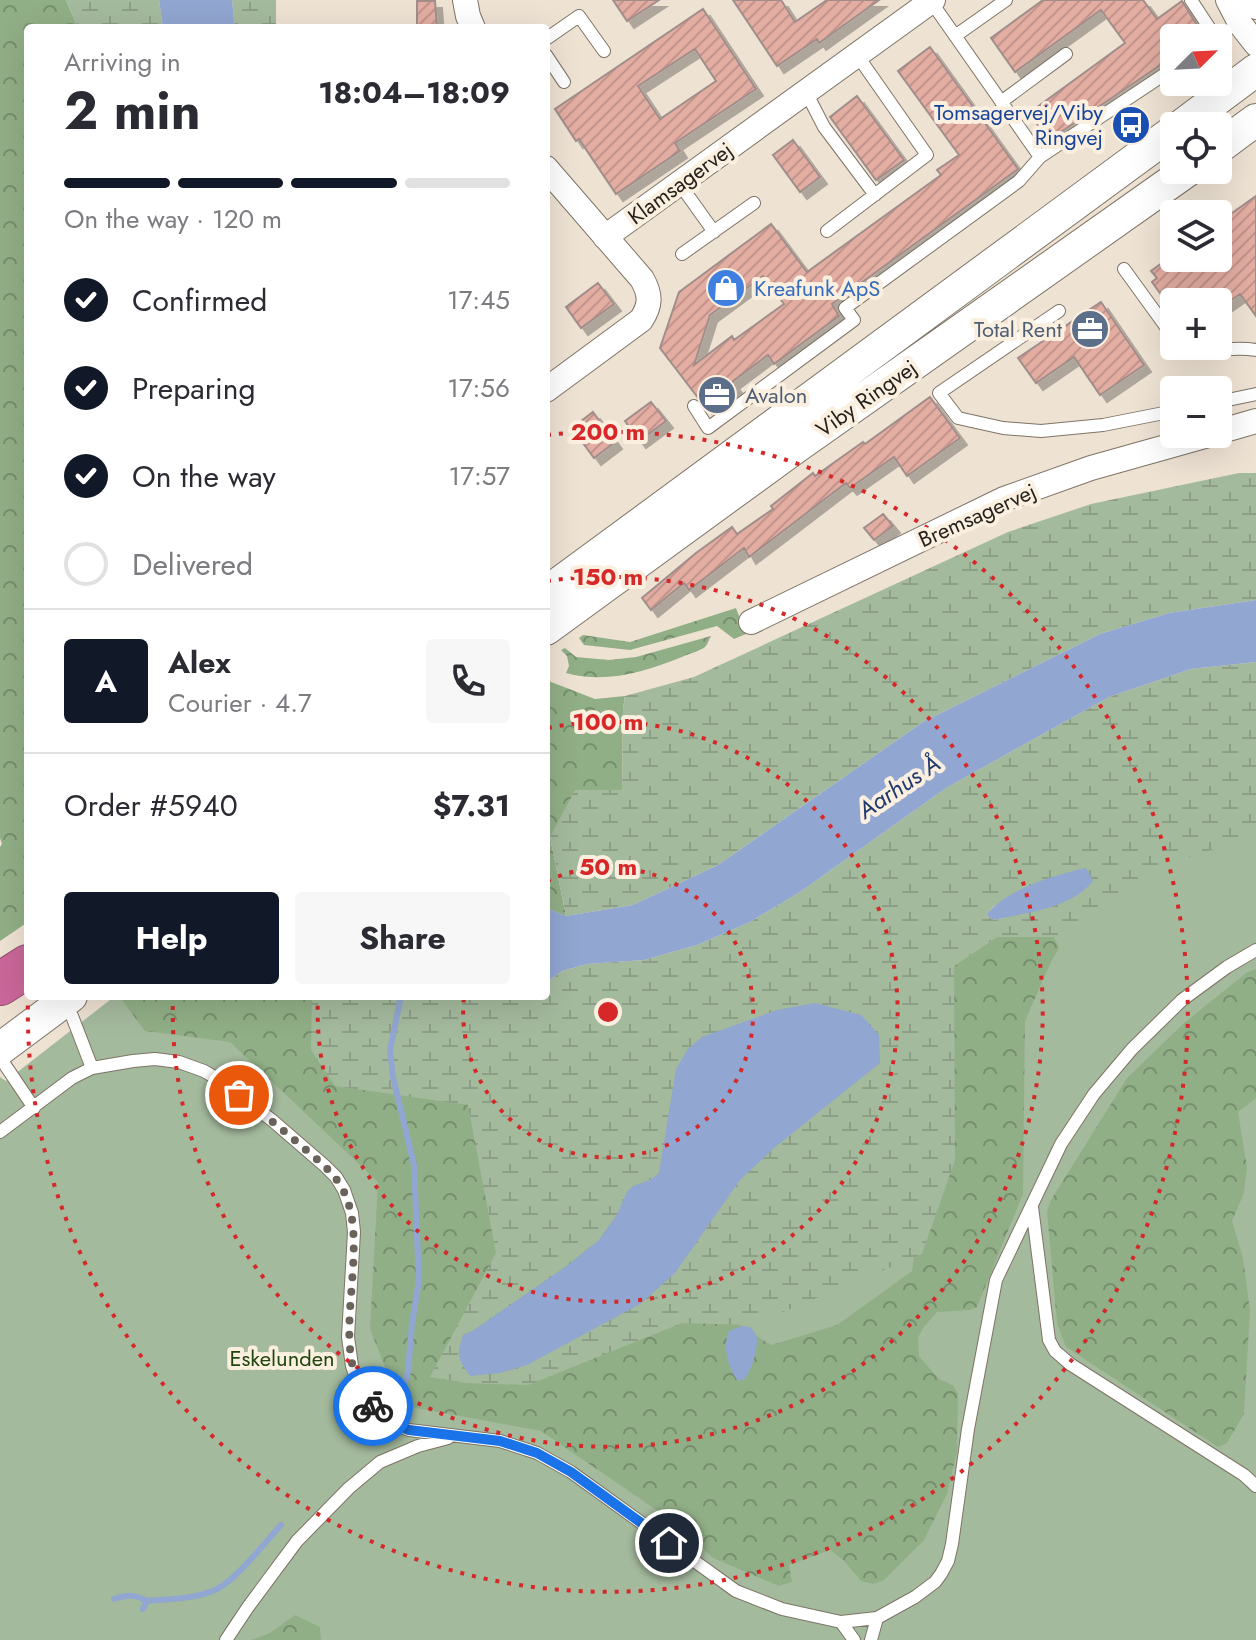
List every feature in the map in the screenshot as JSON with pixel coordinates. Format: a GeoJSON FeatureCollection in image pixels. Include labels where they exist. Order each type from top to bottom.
{"type":"FeatureCollection","features":[{"type":"Feature","properties":{"kind":"highway"},"geometry":{"type":"LineString","coordinates":[[0,984],[24,970]]}},
{"type":"Feature","properties":{"kind":"main road"},"geometry":{"type":"LineString","coordinates":[[1200,112],[1256,70]]}},
{"type":"Feature","properties":{"kind":"main road"},"geometry":{"type":"LineString","coordinates":[[1232,138],[1256,120]]}},
{"type":"Feature","properties":{"kind":"main road","name":"Viby Ringvej"},"geometry":{"type":"LineString","coordinates":[[550,590],[1160,141]]}},
{"type":"Feature","properties":{"kind":"main road","name":"Viby Ringvej"},"geometry":{"type":"LineString","coordinates":[[550,626],[793,449],[1168,184]]}},
{"type":"Feature","properties":{"kind":"main road"},"geometry":{"type":"LineString","coordinates":[[0,991],[24,971]]}},
{"type":"Feature","properties":{"kind":"main road"},"geometry":{"type":"LineString","coordinates":[[0,1028],[38,1000]]}},
{"type":"Feature","properties":{"kind":"main road"},"geometry":{"type":"LineString","coordinates":[[2,1057],[72,1006]]}},
{"type":"Feature","properties":{"kind":"street"},"geometry":{"type":"LineString","coordinates":[[465,0],[471,24]]}},
{"type":"Feature","properties":{"kind":"street","name":"Klamsagervej"},"geometry":{"type":"LineString","coordinates":[[550,387],[641,320],[647,311],[650,300],[648,289],[605,237],[931,0]]}},
{"type":"Feature","properties":{"kind":"street"},"geometry":{"type":"LineString","coordinates":[[1228,0],[1241,25],[1256,44]]}},
{"type":"Feature","properties":{"kind":"street"},"geometry":{"type":"LineString","coordinates":[[1250,0],[1256,7]]}},
{"type":"Feature","properties":{"kind":"street"},"geometry":{"type":"LineString","coordinates":[[550,173],[605,237]]}},
{"type":"Feature","properties":{"kind":"street"},"geometry":{"type":"LineString","coordinates":[[1232,428],[1256,421]]}},
{"type":"Feature","properties":{"kind":"street","name":"Bremsagervej"},"geometry":{"type":"LineString","coordinates":[[751,622],[1004,499],[1091,468],[1162,448]]}},
{"type":"Feature","properties":{"kind":"lane"},"geometry":{"type":"LineString","coordinates":[[931,0],[1040,157]]}},
{"type":"Feature","properties":{"kind":"lane"},"geometry":{"type":"LineString","coordinates":[[955,36],[1006,0]]}},
{"type":"Feature","properties":{"kind":"lane"},"geometry":{"type":"LineString","coordinates":[[1191,0],[1207,24]]}},
{"type":"Feature","properties":{"kind":"lane"},"geometry":{"type":"LineString","coordinates":[[550,36],[579,16],[604,51]]}},
{"type":"Feature","properties":{"kind":"lane"},"geometry":{"type":"LineString","coordinates":[[1001,102],[1066,54]]}},
{"type":"Feature","properties":{"kind":"lane"},"geometry":{"type":"LineString","coordinates":[[827,231],[927,155],[857,55]]}},
{"type":"Feature","properties":{"kind":"lane"},"geometry":{"type":"LineString","coordinates":[[550,61],[564,82]]}},
{"type":"Feature","properties":{"kind":"lane"},"geometry":{"type":"LineString","coordinates":[[694,406],[708,428],[854,320],[845,308],[1019,181],[1040,157],[1160,77]]}},
{"type":"Feature","properties":{"kind":"lane"},"geometry":{"type":"LineString","coordinates":[[806,92],[824,127],[875,195]]}},
{"type":"Feature","properties":{"kind":"lane"},"geometry":{"type":"LineString","coordinates":[[679,183],[714,232]]}},
{"type":"Feature","properties":{"kind":"lane"},"geometry":{"type":"LineString","coordinates":[[682,254],[754,203]]}},
{"type":"Feature","properties":{"kind":"lane"},"geometry":{"type":"LineString","coordinates":[[1124,269],[1160,319]]}},
{"type":"Feature","properties":{"kind":"lane"},"geometry":{"type":"LineString","coordinates":[[1059,311],[939,393],[958,418],[1003,428],[1041,431],[1103,425],[1160,414]]}},
{"type":"Feature","properties":{"kind":"lane"},"geometry":{"type":"LineString","coordinates":[[1232,348],[1256,350]]}},
{"type":"Feature","properties":{"kind":"lane"},"geometry":{"type":"LineString","coordinates":[[1232,399],[1256,394]]}},
{"type":"Feature","properties":{"kind":"lane"},"geometry":{"type":"LineString","coordinates":[[393,1424],[409,1430],[500,1441],[537,1453],[571,1472],[736,1591],[782,1609],[841,1622],[877,1618],[901,1606],[927,1588],[941,1574],[948,1561],[968,1429],[996,1280],[1061,1144],[1094,1094],[1132,1049],[1182,1000],[1256,950]]}},
{"type":"Feature","properties":{"kind":"lane"},"geometry":{"type":"LineString","coordinates":[[72,1006],[92,1068]]}},
{"type":"Feature","properties":{"kind":"lane"},"geometry":{"type":"LineString","coordinates":[[2,1057],[34,1108]]}},
{"type":"Feature","properties":{"kind":"lane"},"geometry":{"type":"LineString","coordinates":[[0,1132],[72,1078],[92,1068],[155,1059],[179,1062],[204,1071],[273,1121],[336,1177],[344,1190],[352,1213],[354,1232],[348,1337],[352,1366],[361,1393],[399,1434],[400,1453]]}},
{"type":"Feature","properties":{"kind":"lane"},"geometry":{"type":"LineString","coordinates":[[1032,1207],[1049,1340],[1055,1351],[1070,1364],[1244,1475],[1256,1486]]}},
{"type":"Feature","properties":{"kind":"lane"},"geometry":{"type":"LineString","coordinates":[[1015,1240],[1027,1238],[1037,1243]]}},
{"type":"Feature","properties":{"kind":"lane"},"geometry":{"type":"LineString","coordinates":[[226,1640],[297,1541],[349,1488],[380,1462],[418,1446],[455,1436]]}},
{"type":"Feature","properties":{"kind":"lane"},"geometry":{"type":"LineString","coordinates":[[871,1640],[877,1618]]}},
{"type":"Feature","properties":{"kind":"lane"},"geometry":{"type":"LineString","coordinates":[[841,1622],[854,1640]]}},
{"type":"Feature","properties":{"kind":"green space"},"geometry":{"type":"Polygon","coordinates":[[[0,0],[66,0],[76,24],[24,24],[24,925],[0,941],[0,0]]]}},
{"type":"Feature","properties":{"kind":"green space"},"geometry":{"type":"Polygon","coordinates":[[[66,0],[159,0],[162,24],[76,24],[66,0]]]}},
{"type":"Feature","properties":{"kind":"green space"},"geometry":{"type":"Polygon","coordinates":[[[232,0],[276,0],[276,24],[235,24],[232,0]]]}},
{"type":"Feature","properties":{"kind":"green space"},"geometry":{"type":"Polygon","coordinates":[[[1239,473],[1256,473],[1256,600],[1169,613],[1100,634],[923,722],[718,865],[633,905],[566,916],[550,837],[575,790],[622,790],[625,696],[694,677],[1008,532],[1091,504],[1239,473]]]}},
{"type":"Feature","properties":{"kind":"green space"},"geometry":{"type":"Polygon","coordinates":[[[736,608],[746,634],[734,639],[717,626],[630,650],[584,645],[579,638],[583,635],[630,642],[736,608]]]}},
{"type":"Feature","properties":{"kind":"green space"},"geometry":{"type":"Polygon","coordinates":[[[711,636],[705,647],[697,651],[653,667],[610,677],[566,673],[569,666],[567,656],[561,650],[565,648],[576,657],[609,660],[636,657],[711,636]]]}},
{"type":"Feature","properties":{"kind":"green space"},"geometry":{"type":"Polygon","coordinates":[[[1256,662],[1256,837],[1191,856],[1054,937],[997,937],[954,966],[955,1160],[922,1254],[752,1325],[682,1323],[528,1385],[466,1383],[430,1377],[496,1253],[468,1105],[335,1086],[311,1050],[312,1000],[550,1000],[550,980],[562,971],[587,964],[644,960],[697,945],[750,922],[800,892],[946,788],[1109,697],[1191,669],[1256,662]],[[1024,888],[993,907],[986,915],[994,920],[1047,908],[1024,888]],[[774,1148],[659,1173],[633,1186],[599,1240],[568,1265],[463,1335],[640,1304],[675,1273],[740,1180],[774,1148]]]}},
{"type":"Feature","properties":{"kind":"green space"},"geometry":{"type":"Polygon","coordinates":[[[550,682],[595,699],[625,696],[622,791],[550,837],[550,682]]]}},
{"type":"Feature","properties":{"kind":"green space","name":"Eskelunden"},"geometry":{"type":"Polygon","coordinates":[[[1256,801],[1256,1640],[0,1640],[0,1077],[6,1081],[110,1000],[483,1000],[519,1180],[922,994],[1012,912],[1256,801]]]}},
{"type":"Feature","properties":{"kind":"green space"},"geometry":{"type":"Polygon","coordinates":[[[550,837],[566,916],[550,910],[550,837]]]}},
{"type":"Feature","properties":{"kind":"green space"},"geometry":{"type":"Polygon","coordinates":[[[997,937],[1054,937],[1059,948],[1025,1021],[1023,1194],[977,1307],[937,1312],[918,1337],[919,1356],[939,1379],[953,1385],[958,1394],[957,1452],[947,1494],[924,1540],[884,1580],[873,1584],[861,1581],[830,1550],[789,1565],[792,1582],[779,1586],[713,1558],[674,1522],[541,1431],[400,1405],[370,1329],[378,1182],[230,1042],[145,1031],[122,1000],[447,1000],[679,1286],[771,1345],[837,1325],[912,1271],[954,966],[997,937]]]}},
{"type":"Feature","properties":{"kind":"green space"},"geometry":{"type":"Polygon","coordinates":[[[1256,969],[1256,1098],[1238,1112],[1247,1167],[1244,1193],[1232,1221],[1243,1258],[1250,1310],[1244,1414],[1227,1443],[1218,1447],[1066,1347],[1057,1323],[1047,1211],[1127,1078],[1184,1023],[1246,973],[1256,969]]]}},
{"type":"Feature","properties":{"kind":"green space"},"geometry":{"type":"Polygon","coordinates":[[[295,1615],[320,1627],[321,1640],[251,1640],[270,1633],[295,1615]]]}},
{"type":"Feature","properties":{"kind":"water"},"geometry":{"type":"Polygon","coordinates":[[[159,0],[232,0],[235,24],[162,24],[159,0]]]}},
{"type":"Feature","properties":{"kind":"water","name":"Aarhus Å"},"geometry":{"type":"Polygon","coordinates":[[[1256,600],[1256,662],[1191,669],[1109,697],[946,788],[800,892],[750,922],[697,945],[644,960],[587,964],[562,971],[550,980],[550,910],[566,916],[633,905],[718,865],[923,722],[1100,634],[1169,613],[1256,600]]]}},
{"type":"Feature","properties":{"kind":"water"},"geometry":{"type":"Polygon","coordinates":[[[1086,868],[1093,881],[1061,904],[994,920],[986,915],[1018,891],[1086,868]]]}},
{"type":"Feature","properties":{"kind":"water"},"geometry":{"type":"Polygon","coordinates":[[[815,1003],[861,1015],[879,1035],[880,1063],[774,1148],[740,1180],[675,1273],[640,1304],[527,1365],[500,1373],[470,1376],[459,1357],[463,1335],[568,1265],[599,1240],[616,1216],[627,1192],[659,1173],[676,1069],[688,1049],[702,1037],[777,1010],[815,1003]]]}},
{"type":"Feature","properties":{"kind":"water"},"geometry":{"type":"Polygon","coordinates":[[[742,1326],[750,1327],[757,1343],[749,1372],[738,1381],[731,1370],[726,1343],[729,1331],[742,1326]]]}},
{"type":"Feature","properties":{"kind":"building"},"geometry":{"type":"Polygon","coordinates":[[[613,0],[659,0],[627,21],[613,0]]]}},
{"type":"Feature","properties":{"kind":"building"},"geometry":{"type":"Polygon","coordinates":[[[733,0],[781,0],[795,22],[827,0],[879,0],[819,43],[817,39],[777,66],[733,0]]]}},
{"type":"Feature","properties":{"kind":"building"},"geometry":{"type":"Polygon","coordinates":[[[1043,0],[1143,0],[1157,19],[1182,1],[1196,24],[1160,24],[1160,65],[1049,140],[1029,113],[1125,43],[1101,10],[1015,72],[991,38],[1043,0]]]}},
{"type":"Feature","properties":{"kind":"building"},"geometry":{"type":"Polygon","coordinates":[[[417,1],[435,1],[437,24],[417,24],[417,1]]]}},
{"type":"Feature","properties":{"kind":"building"},"geometry":{"type":"Polygon","coordinates":[[[703,9],[756,89],[675,143],[680,151],[616,194],[555,109],[703,9]],[[695,49],[638,86],[660,119],[716,81],[695,49]]]}},
{"type":"Feature","properties":{"kind":"building"},"geometry":{"type":"Polygon","coordinates":[[[930,47],[1018,169],[832,304],[839,316],[774,364],[768,355],[732,382],[735,386],[705,407],[660,348],[679,292],[771,224],[807,272],[941,175],[937,170],[959,155],[898,71],[930,47]],[[763,276],[710,315],[694,365],[732,336],[734,340],[784,304],[763,276]]]}},
{"type":"Feature","properties":{"kind":"building"},"geometry":{"type":"Polygon","coordinates":[[[857,96],[904,160],[876,180],[830,117],[857,96]]]}},
{"type":"Feature","properties":{"kind":"building"},"geometry":{"type":"Polygon","coordinates":[[[793,140],[820,177],[800,192],[773,155],[793,140]]]}},
{"type":"Feature","properties":{"kind":"building"},"geometry":{"type":"Polygon","coordinates":[[[1256,196],[1256,316],[1240,294],[1232,299],[1232,288],[1160,288],[1160,293],[1152,282],[1157,278],[1151,271],[1160,264],[1160,272],[1232,272],[1232,213],[1256,196]]]}},
{"type":"Feature","properties":{"kind":"building"},"geometry":{"type":"Polygon","coordinates":[[[598,283],[614,304],[581,328],[566,307],[598,283]]]}},
{"type":"Feature","properties":{"kind":"building","name":"Total Rent"},"geometry":{"type":"Polygon","coordinates":[[[1101,302],[1144,365],[1100,395],[1074,357],[1036,383],[1018,358],[1101,302]]]}},
{"type":"Feature","properties":{"kind":"building"},"geometry":{"type":"Polygon","coordinates":[[[930,397],[960,438],[907,476],[894,457],[850,488],[846,483],[749,557],[744,548],[689,590],[684,583],[651,610],[642,598],[732,527],[737,534],[773,509],[771,506],[813,473],[815,476],[863,442],[865,444],[930,397]]]}},
{"type":"Feature","properties":{"kind":"building"},"geometry":{"type":"Polygon","coordinates":[[[651,402],[666,421],[639,441],[625,421],[651,402]]]}},
{"type":"Feature","properties":{"kind":"building"},"geometry":{"type":"Polygon","coordinates":[[[593,412],[615,442],[594,458],[572,428],[593,412]]]}},
{"type":"Feature","properties":{"kind":"building"},"geometry":{"type":"Polygon","coordinates":[[[883,514],[893,526],[874,540],[864,528],[883,514]]]}},
{"type":"Feature","properties":{"kind":"waterway"},"geometry":{"type":"LineString","coordinates":[[400,1000],[390,1050],[393,1077],[414,1165],[419,1281],[408,1372],[400,1398]]}},
{"type":"Feature","properties":{"kind":"waterway"},"geometry":{"type":"LineString","coordinates":[[143,1609],[147,1601],[192,1597],[217,1589],[242,1568],[281,1525]]}},
{"type":"Feature","properties":{"kind":"waterway"},"geometry":{"type":"LineString","coordinates":[[114,1599],[131,1596],[147,1601]]}},
{"type":"Feature","properties":{"kind":"way so far"},"geometry":{"type":"LineString","coordinates":[[239,1095],[325,1166],[344,1190],[352,1213],[354,1232],[348,1337],[357,1384],[373,1406]]}},
{"type":"Feature","properties":{"kind":"place","name":"Tomsagervej/Viby Ringvej"},"geometry":{"type":"Point","coordinates":[1131,125]}},
{"type":"Feature","properties":{"kind":"place","name":"Kreafunk ApS"},"geometry":{"type":"Point","coordinates":[726,288]}},
{"type":"Feature","properties":{"kind":"place","name":"Total Rent"},"geometry":{"type":"Point","coordinates":[1090,329]}},
{"type":"Feature","properties":{"kind":"place","name":"Avalon"},"geometry":{"type":"Point","coordinates":[717,395]}},
{"type":"Feature","properties":{"kind":"route"},"geometry":{"type":"LineString","coordinates":[[373,1406],[393,1424],[409,1430],[500,1441],[537,1453],[571,1472],[669,1543]]}}]}
